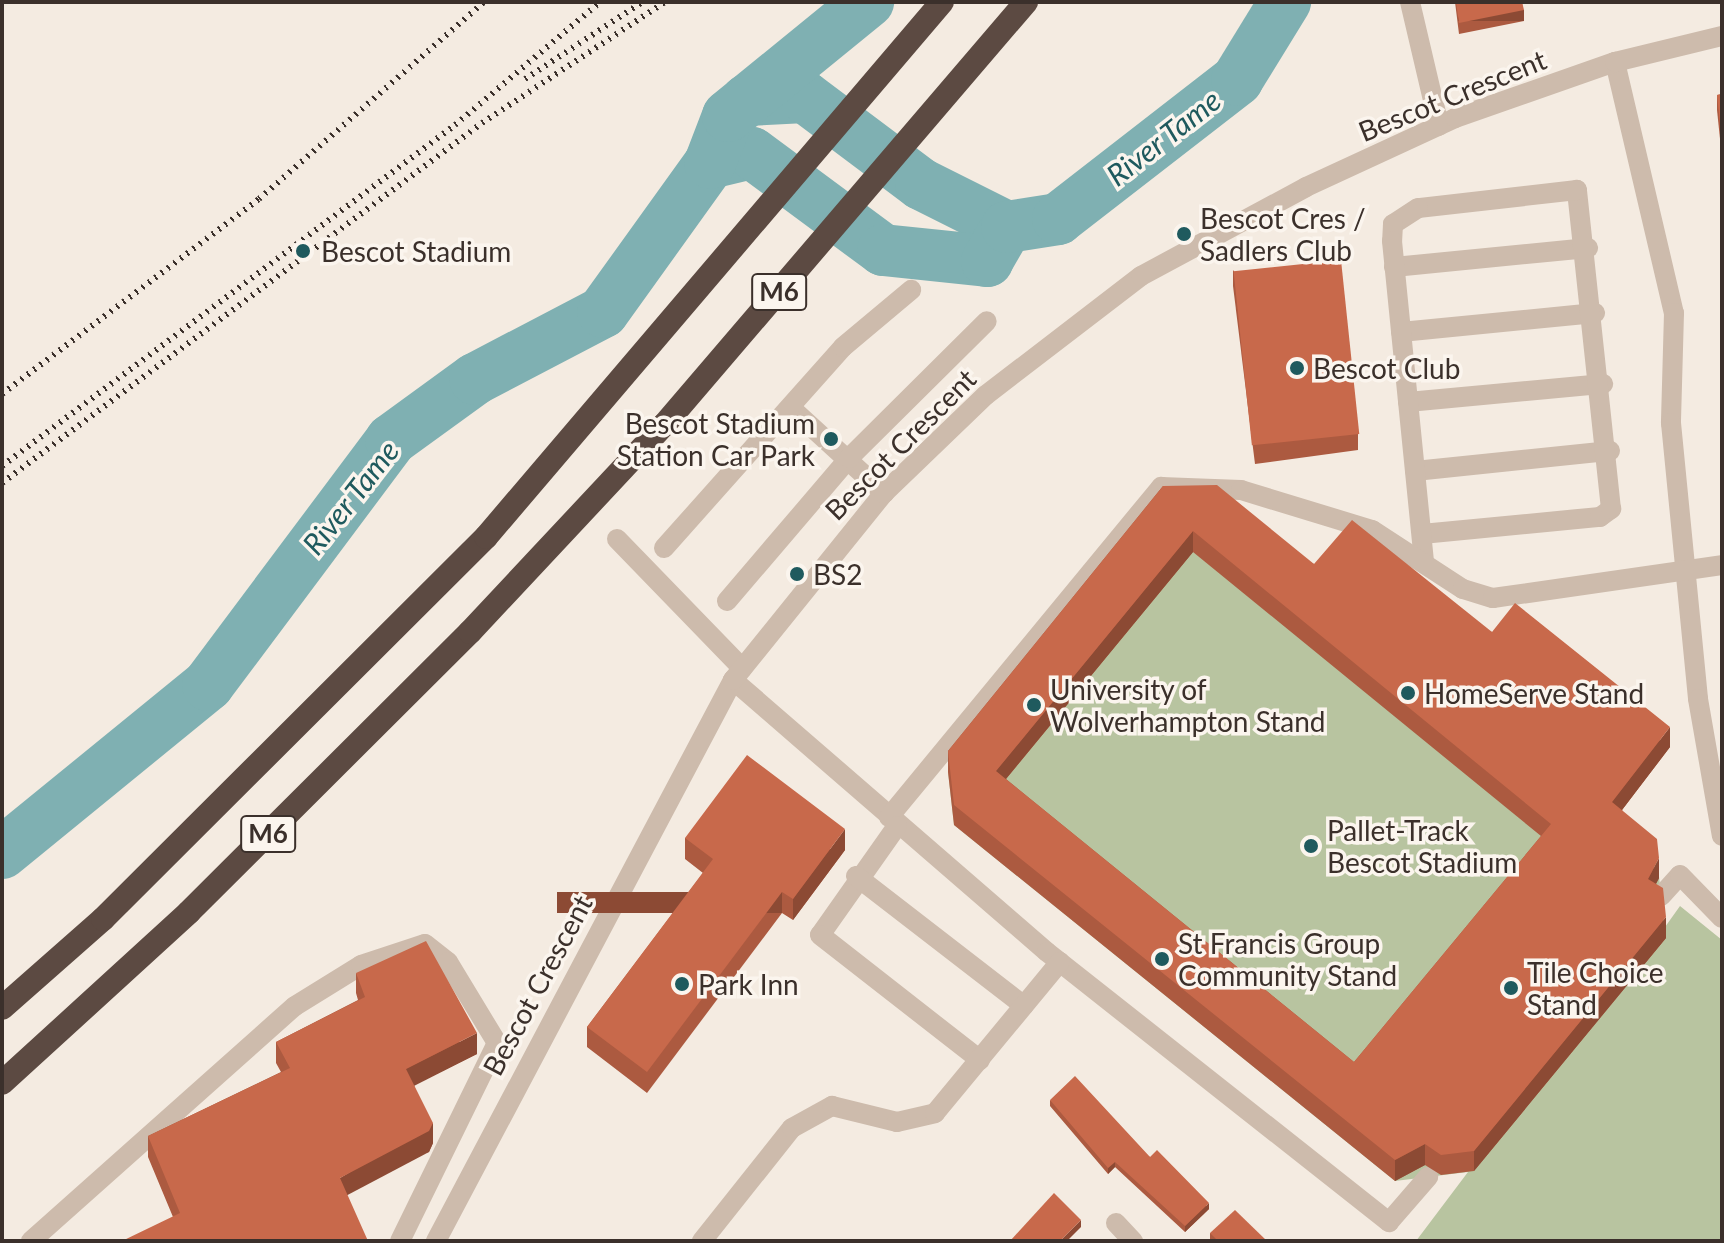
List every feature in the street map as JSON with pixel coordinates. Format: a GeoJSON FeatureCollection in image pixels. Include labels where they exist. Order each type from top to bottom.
{"type":"FeatureCollection","features":[{"type":"Feature","properties":{"kind":"highway","name":"M6"},"geometry":{"type":"LineString","coordinates":[[2,1008],[103,919],[486,537],[942,2]]}},
{"type":"Feature","properties":{"kind":"highway","name":"M6"},"geometry":{"type":"LineString","coordinates":[[2,1083],[189,912],[524,575],[674,413],[1026,2]]}},
{"type":"Feature","properties":{"kind":"street"},"geometry":{"type":"LineString","coordinates":[[1410,2],[1439,126]]}},
{"type":"Feature","properties":{"kind":"street","name":"Bescot Crescent"},"geometry":{"type":"LineString","coordinates":[[436,1241],[738,674],[884,493],[986,395],[1141,276],[1439,126],[1615,62],[1722,36]]}},
{"type":"Feature","properties":{"kind":"street"},"geometry":{"type":"LineString","coordinates":[[1615,62],[1674,313],[1671,423],[1708,781],[1722,836]]}},
{"type":"Feature","properties":{"kind":"street"},"geometry":{"type":"LineString","coordinates":[[1422,534],[1600,517],[1611,509],[1614,491],[1588,248],[1581,199],[1568,187],[1418,208],[1393,224],[1394,267],[1424,562]]}},
{"type":"Feature","properties":{"kind":"street"},"geometry":{"type":"LineString","coordinates":[[1394,267],[1588,248]]}},
{"type":"Feature","properties":{"kind":"street"},"geometry":{"type":"LineString","coordinates":[[664,548],[792,409],[843,347],[911,290]]}},
{"type":"Feature","properties":{"kind":"street"},"geometry":{"type":"LineString","coordinates":[[1401,332],[1595,313]]}},
{"type":"Feature","properties":{"kind":"street"},"geometry":{"type":"LineString","coordinates":[[727,601],[849,458],[987,321]]}},
{"type":"Feature","properties":{"kind":"street"},"geometry":{"type":"LineString","coordinates":[[1408,402],[1603,384]]}},
{"type":"Feature","properties":{"kind":"street"},"geometry":{"type":"LineString","coordinates":[[792,409],[884,493]]}},
{"type":"Feature","properties":{"kind":"street"},"geometry":{"type":"LineString","coordinates":[[1415,471],[1610,451]]}},
{"type":"Feature","properties":{"kind":"street"},"geometry":{"type":"LineString","coordinates":[[980,1060],[820,935],[893,821],[1161,487],[1241,490],[1372,530],[1424,562],[1493,598],[1722,565]]}},
{"type":"Feature","properties":{"kind":"street"},"geometry":{"type":"LineString","coordinates":[[617,539],[738,674],[893,821],[1387,1232],[1428,1177]]}},
{"type":"Feature","properties":{"kind":"street"},"geometry":{"type":"LineString","coordinates":[[1661,896],[1680,875],[1722,918]]}},
{"type":"Feature","properties":{"kind":"street"},"geometry":{"type":"LineString","coordinates":[[856,876],[1024,1006]]}},
{"type":"Feature","properties":{"kind":"street"},"geometry":{"type":"LineString","coordinates":[[31,1241],[295,1006],[361,965],[425,944],[448,962],[497,1043],[400,1241]]}},
{"type":"Feature","properties":{"kind":"street"},"geometry":{"type":"LineString","coordinates":[[702,1241],[792,1128],[832,1106],[897,1122],[935,1113],[1060,962]]}},
{"type":"Feature","properties":{"kind":"street"},"geometry":{"type":"LineString","coordinates":[[1116,1223],[1133,1241]]}},
{"type":"Feature","properties":{"kind":"green space","name":"Pallet-Track Bescot Stadium"},"geometry":{"type":"Polygon","coordinates":[[[1163,507],[1314,584],[1492,652],[1669,747],[1613,822],[1657,860],[1665,927],[1680,906],[1722,940],[1722,1241],[1416,1241],[1468,1172],[1395,1181],[954,825],[948,772],[1163,507]]]}},
{"type":"Feature","properties":{"kind":"building"},"geometry":{"type":"Polygon","coordinates":[[[1456,2],[1522,2],[1524,10],[1459,23],[1456,2]]]}},
{"type":"Feature","properties":{"kind":"building"},"geometry":{"type":"Polygon","coordinates":[[[1722,94],[1722,142],[1717,95],[1722,94]]]}},
{"type":"Feature","properties":{"kind":"building","name":"Bescot Club"},"geometry":{"type":"Polygon","coordinates":[[[1341,260],[1359,434],[1252,445],[1234,271],[1341,260]]]}},
{"type":"Feature","properties":{"kind":"building"},"geometry":{"type":"Polygon","coordinates":[[[1217,485],[1314,564],[1352,520],[1492,632],[1515,603],[1670,727],[1612,802],[1657,839],[1659,858],[1648,879],[1663,888],[1666,917],[1474,1151],[1441,1155],[1425,1144],[1395,1160],[954,805],[948,751],[1163,486],[1217,485]],[[1193,531],[996,771],[1354,1062],[1551,824],[1193,531]]]}},
{"type":"Feature","properties":{"kind":"building","name":"Park Inn"},"geometry":{"type":"Polygon","coordinates":[[[747,755],[845,829],[793,899],[782,892],[647,1072],[587,1027],[713,859],[685,838],[747,755]]]}},
{"type":"Feature","properties":{"kind":"building"},"geometry":{"type":"Polygon","coordinates":[[[426,941],[477,1033],[406,1069],[433,1123],[429,1131],[340,1178],[368,1241],[122,1241],[180,1213],[148,1136],[290,1068],[276,1042],[365,997],[356,973],[426,941]]]}},
{"type":"Feature","properties":{"kind":"building"},"geometry":{"type":"Polygon","coordinates":[[[1075,1076],[1150,1157],[1157,1150],[1209,1203],[1185,1226],[1115,1162],[1108,1168],[1050,1100],[1075,1076]]]}},
{"type":"Feature","properties":{"kind":"building"},"geometry":{"type":"Polygon","coordinates":[[[1054,1193],[1081,1220],[1060,1241],[1010,1241],[1054,1193]]]}},
{"type":"Feature","properties":{"kind":"building"},"geometry":{"type":"Polygon","coordinates":[[[1235,1210],[1267,1241],[1218,1241],[1210,1233],[1235,1210]]]}},
{"type":"Feature","properties":{"kind":"waterway","name":"River Tame"},"geometry":{"type":"LineString","coordinates":[[2,853],[208,685],[391,440],[475,379],[603,312],[710,163],[728,116],[868,2]]}},
{"type":"Feature","properties":{"kind":"waterway","name":"River Tame"},"geometry":{"type":"LineString","coordinates":[[710,163],[752,153],[883,250],[987,261],[1007,227],[1058,219],[1237,80],[1285,2]]}},
{"type":"Feature","properties":{"kind":"waterway","name":"River Tame"},"geometry":{"type":"LineString","coordinates":[[747,100],[805,97],[921,184],[1007,227]]}},
{"type":"Feature","properties":{"kind":"railway"},"geometry":{"type":"LineString","coordinates":[[2,394],[259,199],[484,2]]}},
{"type":"Feature","properties":{"kind":"railway"},"geometry":{"type":"LineString","coordinates":[[2,466],[455,125],[600,2]]}},
{"type":"Feature","properties":{"kind":"railway"},"geometry":{"type":"LineString","coordinates":[[525,79],[642,2]]}},
{"type":"Feature","properties":{"kind":"railway"},"geometry":{"type":"LineString","coordinates":[[2,483],[482,123],[665,2]]}},
{"type":"Feature","properties":{"kind":"place","name":"Bescot Cres / Sadlers Club"},"geometry":{"type":"Point","coordinates":[1184,234]}},
{"type":"Feature","properties":{"kind":"place","name":"Bescot Stadium"},"geometry":{"type":"Point","coordinates":[303,251]}},
{"type":"Feature","properties":{"kind":"place","name":"Bescot Club"},"geometry":{"type":"Point","coordinates":[1297,368]}},
{"type":"Feature","properties":{"kind":"place","name":"Bescot Stadium Station Car Park"},"geometry":{"type":"Point","coordinates":[831,439]}},
{"type":"Feature","properties":{"kind":"place","name":"BS2"},"geometry":{"type":"Point","coordinates":[797,574]}},
{"type":"Feature","properties":{"kind":"place","name":"HomeServe Stand"},"geometry":{"type":"Point","coordinates":[1408,693]}},
{"type":"Feature","properties":{"kind":"place","name":"University of Wolverhampton Stand"},"geometry":{"type":"Point","coordinates":[1034,705]}},
{"type":"Feature","properties":{"kind":"place","name":"Pallet-Track Bescot Stadium"},"geometry":{"type":"Point","coordinates":[1311,846]}},
{"type":"Feature","properties":{"kind":"place","name":"St Francis Group Community Stand"},"geometry":{"type":"Point","coordinates":[1162,959]}},
{"type":"Feature","properties":{"kind":"place","name":"Park Inn"},"geometry":{"type":"Point","coordinates":[682,984]}},
{"type":"Feature","properties":{"kind":"place","name":"Tile Choice Stand"},"geometry":{"type":"Point","coordinates":[1511,988]}}]}
